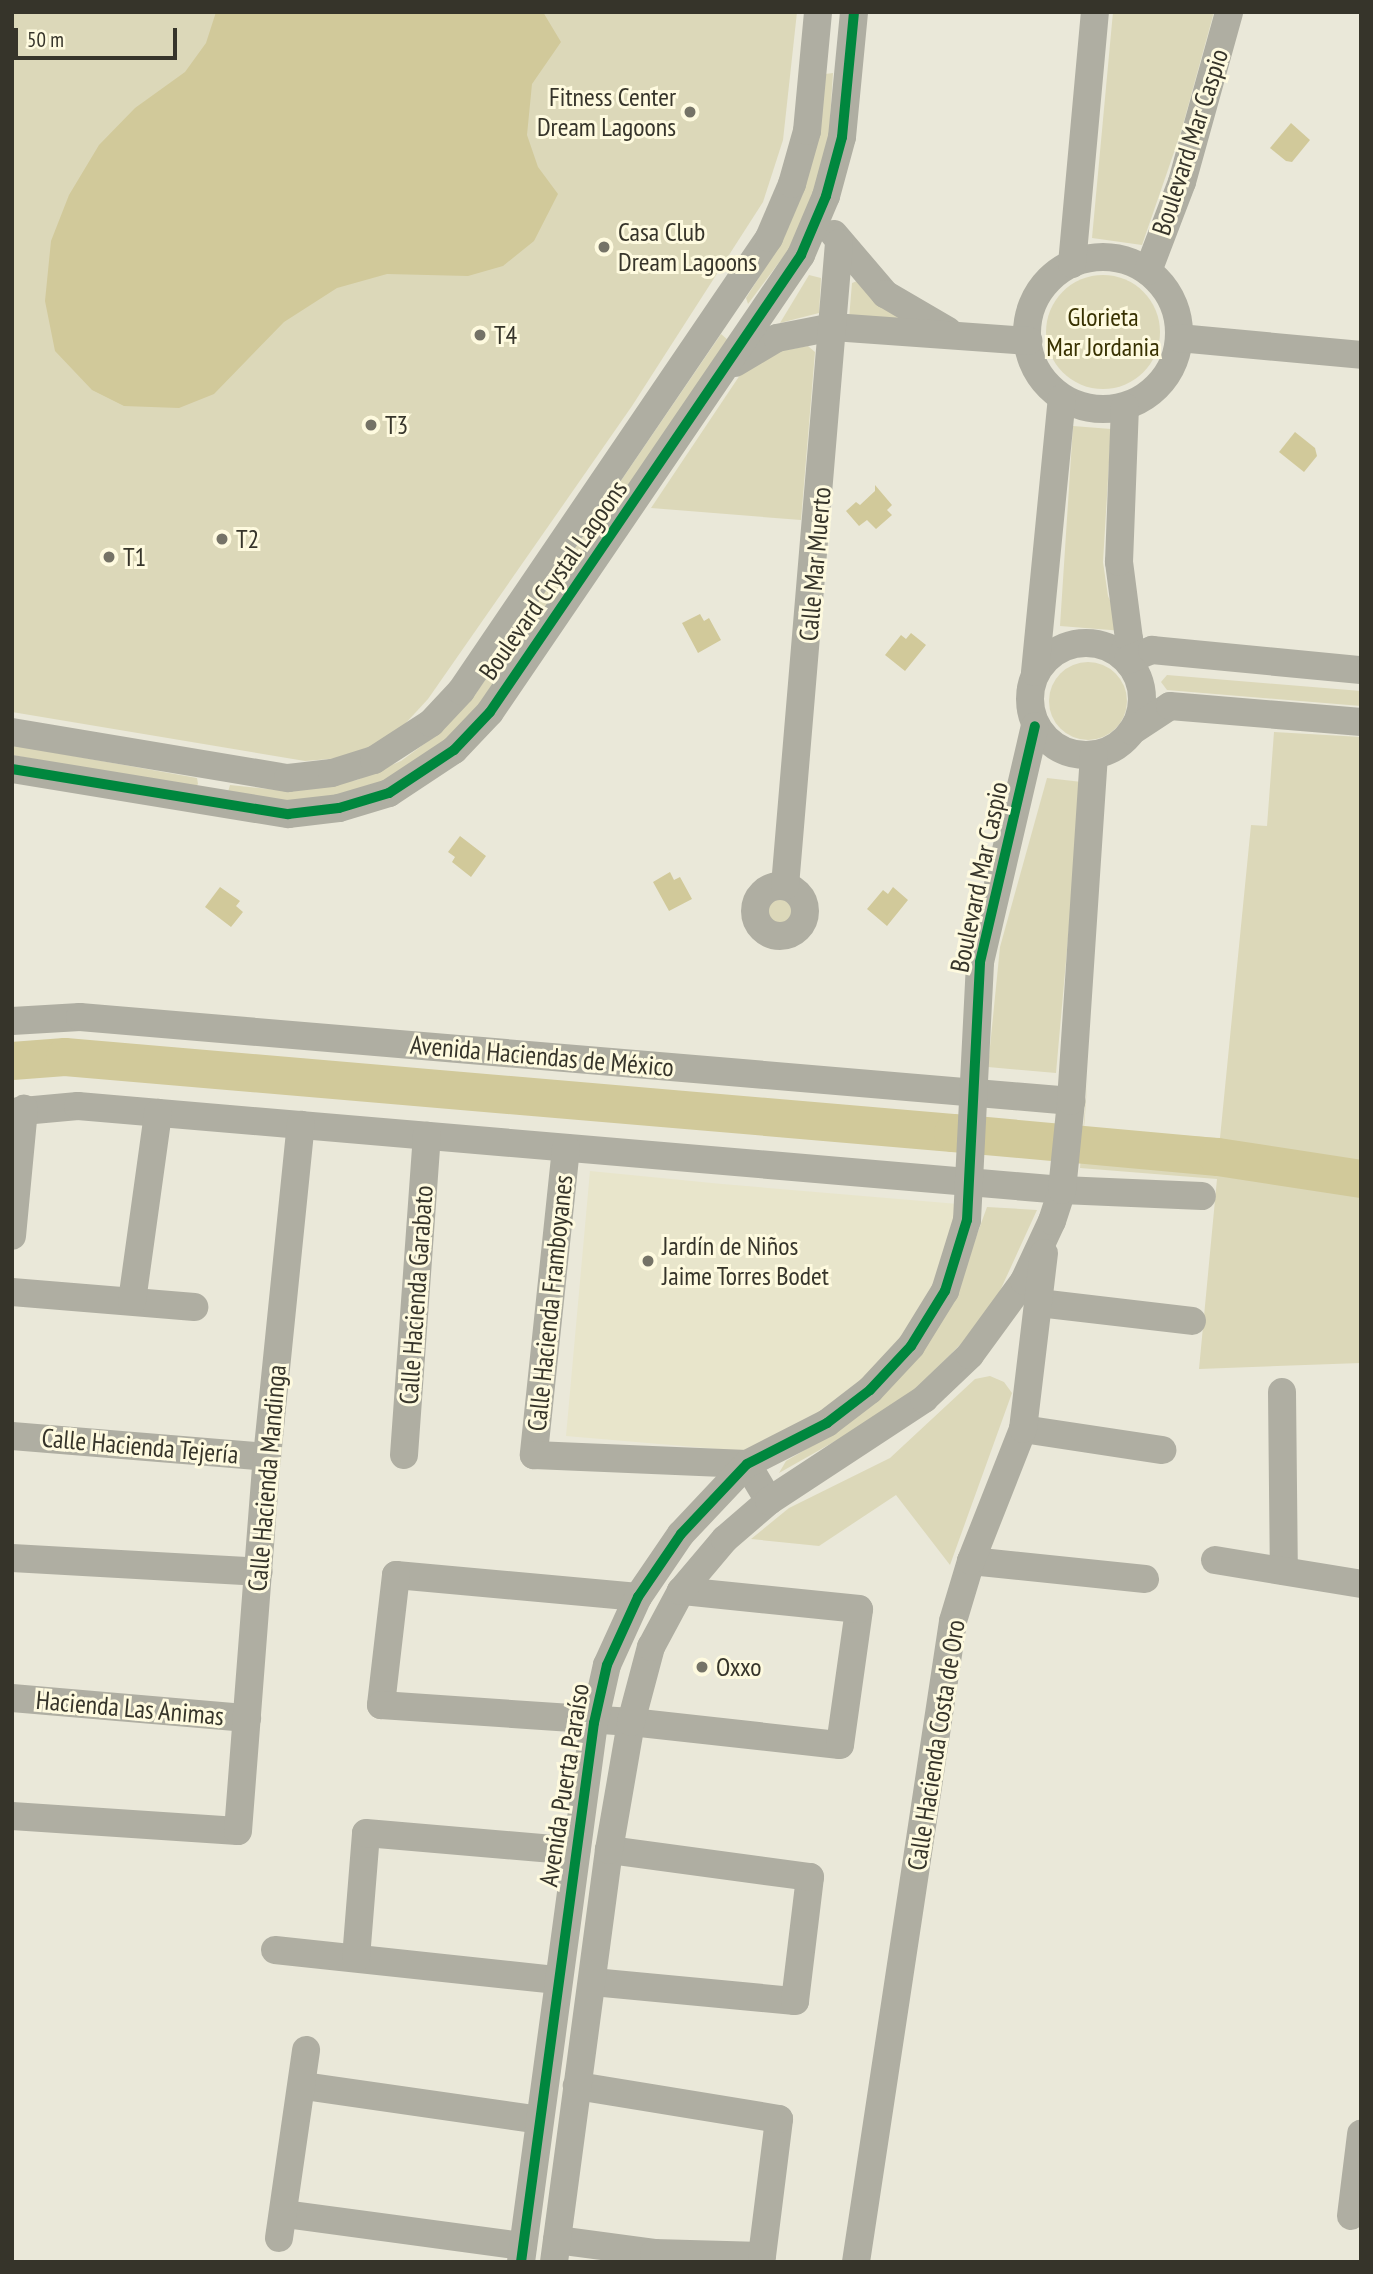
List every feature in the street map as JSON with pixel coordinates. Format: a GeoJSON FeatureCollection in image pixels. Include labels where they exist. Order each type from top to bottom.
{"type":"FeatureCollection","features":[{"type":"Feature","properties":{"kind":"street","name":"Boulevard Crystal Lagoons"},"geometry":{"type":"LineString","coordinates":[[12,732],[288,778],[332,773],[374,760],[431,723],[461,691],[769,238],[792,184],[807,131],[818,12]]}},
{"type":"Feature","properties":{"kind":"street","name":"Boulevard Crystal Lagoons"},"geometry":{"type":"LineString","coordinates":[[12,769],[210,804],[288,814],[339,808],[412,781],[454,750],[489,712],[751,331],[800,255],[821,208],[842,137],[854,12]]}},
{"type":"Feature","properties":{"kind":"street"},"geometry":{"type":"LineString","coordinates":[[1072,264],[1095,12]]}},
{"type":"Feature","properties":{"kind":"street","name":"Boulevard Mar Caspio"},"geometry":{"type":"LineString","coordinates":[[1148,271],[1182,182],[1229,12]]}},
{"type":"Feature","properties":{"kind":"street"},"geometry":{"type":"LineString","coordinates":[[815,44],[850,47]]}},
{"type":"Feature","properties":{"kind":"street"},"geometry":{"type":"LineString","coordinates":[[821,208],[839,243],[885,294],[921,318],[964,337]]}},
{"type":"Feature","properties":{"kind":"street","name":"Calle Mar Muerto"},"geometry":{"type":"LineString","coordinates":[[785,886],[839,243]]}},
{"type":"Feature","properties":{"kind":"street"},"geometry":{"type":"LineString","coordinates":[[1111,257],[1148,271],[1172,300],[1179,338],[1176,356],[1162,381],[1142,399],[1125,407],[1092,409],[1062,398],[1045,383],[1028,341],[1029,317],[1037,295],[1052,277],[1072,264],[1111,257]]}},
{"type":"Feature","properties":{"kind":"street"},"geometry":{"type":"LineString","coordinates":[[722,310],[751,331]]}},
{"type":"Feature","properties":{"kind":"street"},"geometry":{"type":"LineString","coordinates":[[721,374],[777,338],[834,327],[1028,341]]}},
{"type":"Feature","properties":{"kind":"street"},"geometry":{"type":"LineString","coordinates":[[1179,338],[1361,355]]}},
{"type":"Feature","properties":{"kind":"street"},"geometry":{"type":"LineString","coordinates":[[1062,398],[1035,671],[1029,699],[1035,726],[1050,743],[1071,754],[1094,755],[1114,748],[1148,717],[1170,706],[1361,722]]}},
{"type":"Feature","properties":{"kind":"street"},"geometry":{"type":"LineString","coordinates":[[1125,407],[1119,562],[1129,639],[1126,658]]}},
{"type":"Feature","properties":{"kind":"street"},"geometry":{"type":"LineString","coordinates":[[1035,671],[1052,652],[1075,642],[1100,643],[1126,658],[1141,683],[1142,710],[1131,733]]}},
{"type":"Feature","properties":{"kind":"street"},"geometry":{"type":"LineString","coordinates":[[1126,658],[1152,650],[1361,670]]}},
{"type":"Feature","properties":{"kind":"street","name":"Boulevard Mar Caspio"},"geometry":{"type":"LineString","coordinates":[[970,1173],[980,962],[1035,726]]}},
{"type":"Feature","properties":{"kind":"street"},"geometry":{"type":"LineString","coordinates":[[1063,1180],[1071,1101],[1094,755]]}},
{"type":"Feature","properties":{"kind":"street"},"geometry":{"type":"LineString","coordinates":[[210,804],[216,768]]}},
{"type":"Feature","properties":{"kind":"street","name":"Avenida Haciendas de México"},"geometry":{"type":"LineString","coordinates":[[12,1021],[80,1017],[973,1102],[1071,1101]]}},
{"type":"Feature","properties":{"kind":"street"},"geometry":{"type":"LineString","coordinates":[[12,1236],[18,1110],[60,1105],[566,1148],[1063,1180],[1202,1196]]}},
{"type":"Feature","properties":{"kind":"street"},"geometry":{"type":"LineString","coordinates":[[132,1301],[158,1113]]}},
{"type":"Feature","properties":{"kind":"street","name":"Calle Hacienda Mandinga"},"geometry":{"type":"LineString","coordinates":[[12,1816],[238,1831],[267,1457],[301,1125]]}},
{"type":"Feature","properties":{"kind":"street","name":"Calle Hacienda Garabato"},"geometry":{"type":"LineString","coordinates":[[404,1455],[427,1136]]}},
{"type":"Feature","properties":{"kind":"street","name":"Calle Hacienda Framboyanes"},"geometry":{"type":"LineString","coordinates":[[566,1148],[534,1455],[747,1464]]}},
{"type":"Feature","properties":{"kind":"street","name":"Avenida Puerta Paraíso"},"geometry":{"type":"LineString","coordinates":[[522,2254],[557,1980],[594,1723],[607,1665],[638,1597],[681,1534],[747,1464],[849,1407],[911,1346],[957,1261],[967,1220],[970,1173]]}},
{"type":"Feature","properties":{"kind":"street","name":"Avenida Puerta Paraíso"},"geometry":{"type":"LineString","coordinates":[[555,2251],[609,1850],[631,1722],[651,1647],[681,1591],[725,1539],[769,1501],[924,1399],[952,1373],[1008,1307],[1046,1236],[1063,1180]]}},
{"type":"Feature","properties":{"kind":"street","name":"Calle Hacienda Costa de Oro"},"geometry":{"type":"LineString","coordinates":[[856,2262],[953,1621],[971,1561],[1023,1429],[1046,1236]]}},
{"type":"Feature","properties":{"kind":"street"},"geometry":{"type":"LineString","coordinates":[[12,1292],[194,1307]]}},
{"type":"Feature","properties":{"kind":"street"},"geometry":{"type":"LineString","coordinates":[[1039,1303],[1192,1321]]}},
{"type":"Feature","properties":{"kind":"street"},"geometry":{"type":"LineString","coordinates":[[1282,1392],[1284,1571]]}},
{"type":"Feature","properties":{"kind":"street"},"geometry":{"type":"LineString","coordinates":[[1023,1429],[1162,1450]]}},
{"type":"Feature","properties":{"kind":"street","name":"Calle Hacienda Tejería"},"geometry":{"type":"LineString","coordinates":[[12,1436],[267,1457]]}},
{"type":"Feature","properties":{"kind":"street"},"geometry":{"type":"LineString","coordinates":[[747,1464],[769,1501]]}},
{"type":"Feature","properties":{"kind":"street"},"geometry":{"type":"LineString","coordinates":[[12,1558],[259,1572]]}},
{"type":"Feature","properties":{"kind":"street"},"geometry":{"type":"LineString","coordinates":[[1215,1560],[1361,1584]]}},
{"type":"Feature","properties":{"kind":"street"},"geometry":{"type":"LineString","coordinates":[[971,1561],[1145,1580]]}},
{"type":"Feature","properties":{"kind":"street"},"geometry":{"type":"LineString","coordinates":[[638,1597],[396,1575],[381,1705],[594,1723],[631,1722],[841,1745],[859,1609],[681,1591]]}},
{"type":"Feature","properties":{"kind":"street","name":"Hacienda Las Animas"},"geometry":{"type":"LineString","coordinates":[[12,1698],[247,1718]]}},
{"type":"Feature","properties":{"kind":"street"},"geometry":{"type":"LineString","coordinates":[[356,1958],[366,1833],[576,1851]]}},
{"type":"Feature","properties":{"kind":"street"},"geometry":{"type":"LineString","coordinates":[[593,1982],[795,2001],[810,1877],[609,1850]]}},
{"type":"Feature","properties":{"kind":"street"},"geometry":{"type":"LineString","coordinates":[[275,1950],[557,1980]]}},
{"type":"Feature","properties":{"kind":"street"},"geometry":{"type":"LineString","coordinates":[[306,2050],[304,2086],[282,2226],[522,2254]]}},
{"type":"Feature","properties":{"kind":"street"},"geometry":{"type":"LineString","coordinates":[[304,2086],[540,2120]]}},
{"type":"Feature","properties":{"kind":"street"},"geometry":{"type":"LineString","coordinates":[[555,2251],[762,2256],[779,2119],[578,2086]]}},
{"type":"Feature","properties":{"kind":"street"},"geometry":{"type":"LineString","coordinates":[[1351,2216],[1361,2134]]}},
{"type":"Feature","properties":{"kind":"shaded area"},"geometry":{"type":"Polygon","coordinates":[[[216,12],[543,12],[561,42],[532,84],[527,135],[538,167],[558,194],[534,241],[503,266],[468,276],[387,274],[337,288],[284,322],[214,394],[179,408],[124,406],[92,390],[55,351],[45,301],[51,241],[69,195],[99,145],[135,108],[185,72],[206,43],[216,12]]]}},
{"type":"Feature","properties":{"kind":"shaded area"},"geometry":{"type":"Polygon","coordinates":[[[1291,123],[1310,140],[1292,162],[1286,161],[1270,148],[1291,123]]]}},
{"type":"Feature","properties":{"kind":"shaded area"},"geometry":{"type":"Polygon","coordinates":[[[1295,432],[1315,448],[1317,456],[1304,472],[1279,452],[1295,432]]]}},
{"type":"Feature","properties":{"kind":"shaded area"},"geometry":{"type":"Polygon","coordinates":[[[875,485],[892,505],[887,510],[892,515],[876,529],[867,520],[859,526],[846,511],[856,502],[860,505],[875,491],[875,485]]]}},
{"type":"Feature","properties":{"kind":"shaded area"},"geometry":{"type":"Polygon","coordinates":[[[700,614],[704,621],[709,618],[721,640],[698,653],[682,623],[700,614]]]}},
{"type":"Feature","properties":{"kind":"shaded area"},"geometry":{"type":"Polygon","coordinates":[[[911,633],[926,645],[905,671],[885,655],[901,635],[906,639],[911,633]]]}},
{"type":"Feature","properties":{"kind":"shaded area"},"geometry":{"type":"Polygon","coordinates":[[[460,836],[486,856],[471,877],[452,862],[455,857],[448,852],[460,836]]]}},
{"type":"Feature","properties":{"kind":"shaded area"},"geometry":{"type":"Polygon","coordinates":[[[670,872],[674,880],[680,877],[692,899],[669,911],[653,882],[670,872]]]}},
{"type":"Feature","properties":{"kind":"shaded area"},"geometry":{"type":"Polygon","coordinates":[[[220,887],[240,901],[236,906],[243,912],[231,927],[205,907],[220,887]]]}},
{"type":"Feature","properties":{"kind":"shaded area"},"geometry":{"type":"Polygon","coordinates":[[[893,887],[908,900],[887,926],[867,909],[883,890],[888,894],[893,887]]]}},
{"type":"Feature","properties":{"kind":"shaded area"},"geometry":{"type":"Polygon","coordinates":[[[590,1171],[958,1204],[942,1273],[910,1332],[873,1370],[824,1409],[753,1452],[566,1436],[590,1171]]]}},
{"type":"Feature","properties":{"kind":"green space"},"geometry":{"type":"Polygon","coordinates":[[[12,12],[797,12],[783,140],[763,202],[632,406],[428,699],[404,725],[374,745],[341,758],[305,761],[12,712],[12,12]]]}},
{"type":"Feature","properties":{"kind":"green space"},"geometry":{"type":"Polygon","coordinates":[[[1113,12],[1214,12],[1181,132],[1142,245],[1092,238],[1113,12]]]}},
{"type":"Feature","properties":{"kind":"green space"},"geometry":{"type":"Polygon","coordinates":[[[833,73],[829,135],[814,192],[789,249],[748,304],[746,298],[780,244],[804,189],[825,74],[833,73]]]}},
{"type":"Feature","properties":{"kind":"green space"},"geometry":{"type":"Polygon","coordinates":[[[809,275],[821,278],[819,313],[780,323],[809,275]]]}},
{"type":"Feature","properties":{"kind":"green space","name":"Glorieta Mar Jordania"},"geometry":{"type":"Polygon","coordinates":[[[1103,275],[1125,279],[1143,292],[1156,310],[1160,332],[1156,354],[1143,372],[1125,385],[1103,389],[1081,385],[1063,372],[1050,354],[1046,332],[1050,310],[1063,292],[1081,279],[1103,275]]]}},
{"type":"Feature","properties":{"kind":"green space"},"geometry":{"type":"Polygon","coordinates":[[[857,281],[906,318],[849,319],[852,283],[857,281]]]}},
{"type":"Feature","properties":{"kind":"green space"},"geometry":{"type":"Polygon","coordinates":[[[721,334],[728,340],[479,704],[446,741],[384,781],[337,796],[287,801],[228,792],[230,785],[287,791],[357,780],[401,761],[439,733],[472,699],[721,334]]]}},
{"type":"Feature","properties":{"kind":"green space"},"geometry":{"type":"Polygon","coordinates":[[[808,346],[815,352],[801,520],[651,508],[740,375],[780,351],[808,346]]]}},
{"type":"Feature","properties":{"kind":"green space"},"geometry":{"type":"Polygon","coordinates":[[[1073,426],[1111,429],[1103,562],[1108,596],[1123,631],[1060,626],[1073,426]]]}},
{"type":"Feature","properties":{"kind":"green space"},"geometry":{"type":"Polygon","coordinates":[[[1080,662],[1096,662],[1110,668],[1121,679],[1127,693],[1127,709],[1121,723],[1110,734],[1096,740],[1080,740],[1066,734],[1055,723],[1049,709],[1049,693],[1055,679],[1066,668],[1080,662]]]}},
{"type":"Feature","properties":{"kind":"green space"},"geometry":{"type":"Polygon","coordinates":[[[1167,675],[1361,691],[1361,706],[1167,690],[1161,682],[1167,675]]]}},
{"type":"Feature","properties":{"kind":"green space"},"geometry":{"type":"Polygon","coordinates":[[[1274,732],[1361,737],[1361,1363],[1199,1369],[1217,1179],[1080,1168],[1088,1072],[1084,1129],[1220,1138],[1251,825],[1267,826],[1274,732]]]}},
{"type":"Feature","properties":{"kind":"green space"},"geometry":{"type":"Polygon","coordinates":[[[12,745],[197,778],[198,784],[195,788],[12,755],[12,745]]]}},
{"type":"Feature","properties":{"kind":"green space"},"geometry":{"type":"Polygon","coordinates":[[[1047,778],[1082,782],[1056,1073],[988,1067],[1000,947],[1047,778]]]}},
{"type":"Feature","properties":{"kind":"green space"},"geometry":{"type":"Polygon","coordinates":[[[779,896],[785,897],[793,905],[793,917],[785,925],[779,926],[773,925],[765,917],[764,911],[765,905],[773,897],[779,896]]]}},
{"type":"Feature","properties":{"kind":"green space"},"geometry":{"type":"Polygon","coordinates":[[[987,1207],[1037,1210],[999,1293],[963,1342],[899,1405],[779,1473],[786,1461],[815,1444],[971,1251],[987,1207]]]}},
{"type":"Feature","properties":{"kind":"green space"},"geometry":{"type":"Polygon","coordinates":[[[990,1376],[1004,1382],[1012,1393],[950,1565],[896,1495],[819,1546],[751,1539],[789,1508],[890,1458],[975,1379],[990,1376]]]}},
{"type":"Feature","properties":{"kind":"waterway"},"geometry":{"type":"LineString","coordinates":[[12,1061],[65,1057],[953,1133],[1218,1157],[1361,1179]]}},
{"type":"Feature","properties":{"kind":"cycle path"},"geometry":{"type":"LineString","coordinates":[[12,769],[288,814],[339,808],[389,793],[454,750],[490,712],[801,255],[826,196],[842,137],[854,12]]}},
{"type":"Feature","properties":{"kind":"cycle path"},"geometry":{"type":"LineString","coordinates":[[521,2262],[594,1723],[607,1665],[638,1597],[681,1534],[747,1464],[827,1423],[870,1390],[911,1346],[945,1291],[967,1220],[980,962],[1035,726]]}},
{"type":"Feature","properties":{"kind":"place","name":"Fitness Center Dream Lagoons"},"geometry":{"type":"Point","coordinates":[690,112]}},
{"type":"Feature","properties":{"kind":"place","name":"Casa Club Dream Lagoons"},"geometry":{"type":"Point","coordinates":[604,247]}},
{"type":"Feature","properties":{"kind":"place","name":"T4"},"geometry":{"type":"Point","coordinates":[480,335]}},
{"type":"Feature","properties":{"kind":"place","name":"T3"},"geometry":{"type":"Point","coordinates":[371,425]}},
{"type":"Feature","properties":{"kind":"place","name":"T2"},"geometry":{"type":"Point","coordinates":[222,539]}},
{"type":"Feature","properties":{"kind":"place","name":"T1"},"geometry":{"type":"Point","coordinates":[109,557]}},
{"type":"Feature","properties":{"kind":"place","name":"Jardín de Niños Jaime Torres Bodet"},"geometry":{"type":"Point","coordinates":[648,1261]}},
{"type":"Feature","properties":{"kind":"place","name":"Oxxo"},"geometry":{"type":"Point","coordinates":[702,1667]}}]}
